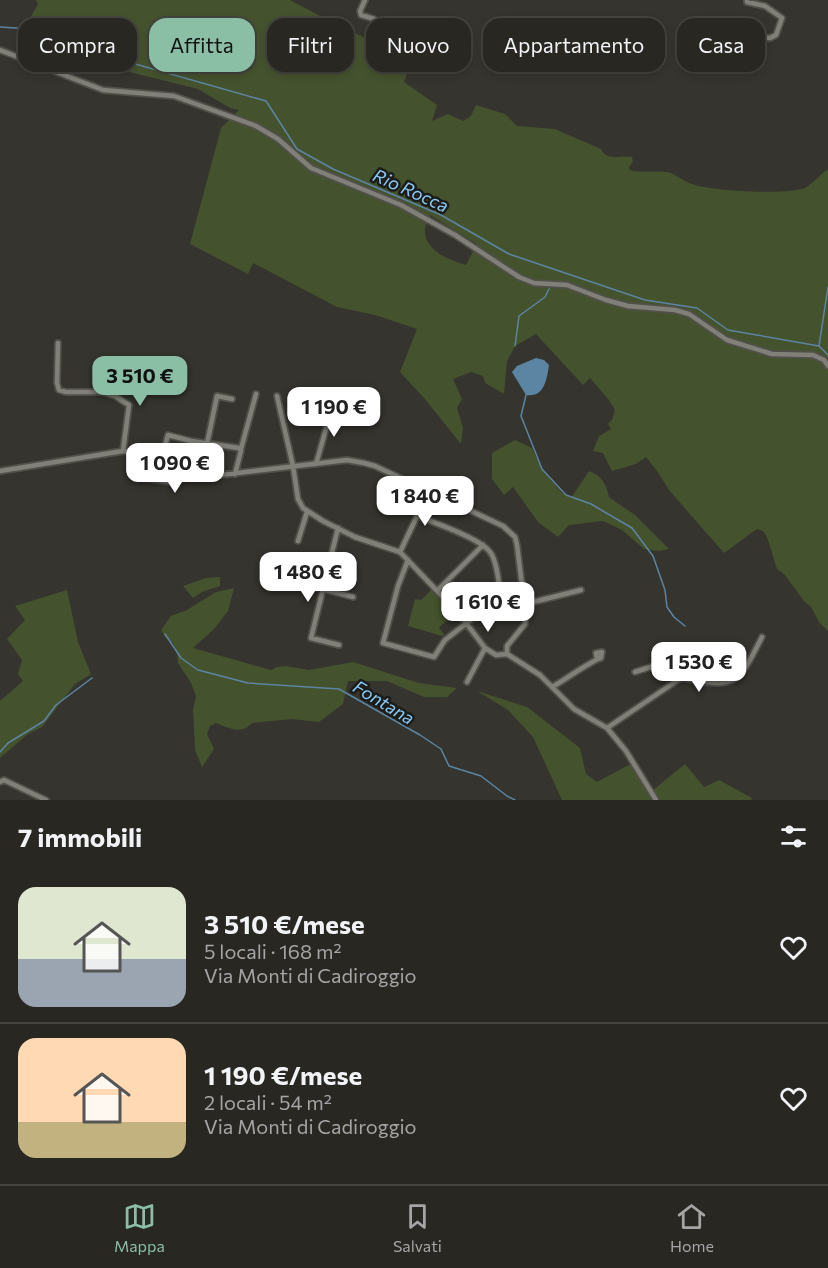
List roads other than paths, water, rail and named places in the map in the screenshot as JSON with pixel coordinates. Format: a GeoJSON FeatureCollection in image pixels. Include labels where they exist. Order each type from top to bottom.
{"type":"FeatureCollection","features":[{"type":"Feature","properties":{"kind":"street"},"geometry":{"type":"LineString","coordinates":[[365,0],[360,11],[361,15],[371,18]]}},
{"type":"Feature","properties":{"kind":"street"},"geometry":{"type":"LineString","coordinates":[[747,0],[747,3],[773,10],[782,18],[776,35],[765,38]]}},
{"type":"Feature","properties":{"kind":"street"},"geometry":{"type":"LineString","coordinates":[[0,50],[103,90],[174,96],[256,126],[278,139],[311,168],[401,205],[455,235],[519,277],[534,283],[567,285],[628,306],[675,310],[689,315],[727,340],[772,354],[813,355],[824,360],[828,366]]}},
{"type":"Feature","properties":{"kind":"street"},"geometry":{"type":"LineString","coordinates":[[58,343],[57,383],[59,390],[102,392],[115,396],[129,405],[123,451]]}},
{"type":"Feature","properties":{"kind":"street"},"geometry":{"type":"LineString","coordinates":[[102,392],[107,373]]}},
{"type":"Feature","properties":{"kind":"street"},"geometry":{"type":"LineString","coordinates":[[236,474],[256,394]]}},
{"type":"Feature","properties":{"kind":"street"},"geometry":{"type":"LineString","coordinates":[[207,444],[217,396],[232,399]]}},
{"type":"Feature","properties":{"kind":"street"},"geometry":{"type":"LineString","coordinates":[[277,396],[298,499],[307,512],[359,538],[400,552],[438,591],[484,648],[496,655],[507,654],[534,671],[574,710],[607,728],[626,751],[656,800]]}},
{"type":"Feature","properties":{"kind":"street"},"geometry":{"type":"LineString","coordinates":[[316,464],[332,408]]}},
{"type":"Feature","properties":{"kind":"street"},"geometry":{"type":"LineString","coordinates":[[165,446],[168,435],[241,449]]}},
{"type":"Feature","properties":{"kind":"street"},"geometry":{"type":"LineString","coordinates":[[0,471],[123,451],[148,454],[183,468],[212,476],[347,460],[375,466],[509,530],[518,545],[525,624],[507,646],[507,654]]}},
{"type":"Feature","properties":{"kind":"street"},"geometry":{"type":"LineString","coordinates":[[145,478],[175,483],[180,479],[183,468]]}},
{"type":"Feature","properties":{"kind":"street"},"geometry":{"type":"LineString","coordinates":[[400,552],[429,492]]}},
{"type":"Feature","properties":{"kind":"street"},"geometry":{"type":"LineString","coordinates":[[298,542],[307,512]]}},
{"type":"Feature","properties":{"kind":"street"},"geometry":{"type":"LineString","coordinates":[[418,516],[483,545],[492,554],[501,602]]}},
{"type":"Feature","properties":{"kind":"street"},"geometry":{"type":"LineString","coordinates":[[338,528],[310,638],[339,645]]}},
{"type":"Feature","properties":{"kind":"street"},"geometry":{"type":"LineString","coordinates":[[438,591],[483,545]]}},
{"type":"Feature","properties":{"kind":"street"},"geometry":{"type":"LineString","coordinates":[[408,560],[398,586],[383,643],[434,657],[445,640],[486,608],[524,596]]}},
{"type":"Feature","properties":{"kind":"street"},"geometry":{"type":"LineString","coordinates":[[291,581],[353,597]]}},
{"type":"Feature","properties":{"kind":"street"},"geometry":{"type":"LineString","coordinates":[[525,604],[581,590]]}},
{"type":"Feature","properties":{"kind":"street"},"geometry":{"type":"LineString","coordinates":[[607,728],[683,678],[702,682],[730,682],[740,676],[762,637]]}},
{"type":"Feature","properties":{"kind":"street"},"geometry":{"type":"LineString","coordinates":[[467,682],[484,648]]}},
{"type":"Feature","properties":{"kind":"street"},"geometry":{"type":"LineString","coordinates":[[552,687],[573,676],[597,658]]}},
{"type":"Feature","properties":{"kind":"street"},"geometry":{"type":"LineString","coordinates":[[635,672],[675,659],[683,678]]}},
{"type":"Feature","properties":{"kind":"street"},"geometry":{"type":"LineString","coordinates":[[0,782],[4,780],[46,800]]}},
{"type":"Feature","properties":{"kind":"water"},"geometry":{"type":"Polygon","coordinates":[[[536,358],[544,360],[549,365],[547,376],[541,391],[537,394],[526,395],[512,372],[517,366],[536,358]]]}},
{"type":"Feature","properties":{"kind":"waterway","name":"Rio Rocca"},"geometry":{"type":"LineString","coordinates":[[0,27],[32,29],[86,50],[266,101],[297,149],[333,169],[441,215],[509,254],[645,300],[697,308],[728,330],[819,346],[828,355]]}},
{"type":"Feature","properties":{"kind":"waterway"},"geometry":{"type":"LineString","coordinates":[[819,346],[828,287]]}},
{"type":"Feature","properties":{"kind":"waterway"},"geometry":{"type":"LineString","coordinates":[[515,346],[519,316],[545,297],[549,289]]}},
{"type":"Feature","properties":{"kind":"waterway"},"geometry":{"type":"LineString","coordinates":[[526,395],[521,416],[542,469],[566,495],[591,504],[632,528],[653,556],[665,590],[667,607],[685,626]]}},
{"type":"Feature","properties":{"kind":"waterway","name":"Fontana"},"geometry":{"type":"LineString","coordinates":[[165,634],[181,658],[198,670],[248,683],[339,689],[441,749],[449,766],[481,776],[515,800]]}},
{"type":"Feature","properties":{"kind":"waterway"},"geometry":{"type":"LineString","coordinates":[[0,752],[8,743],[44,721],[56,705],[92,678]]}}]}
